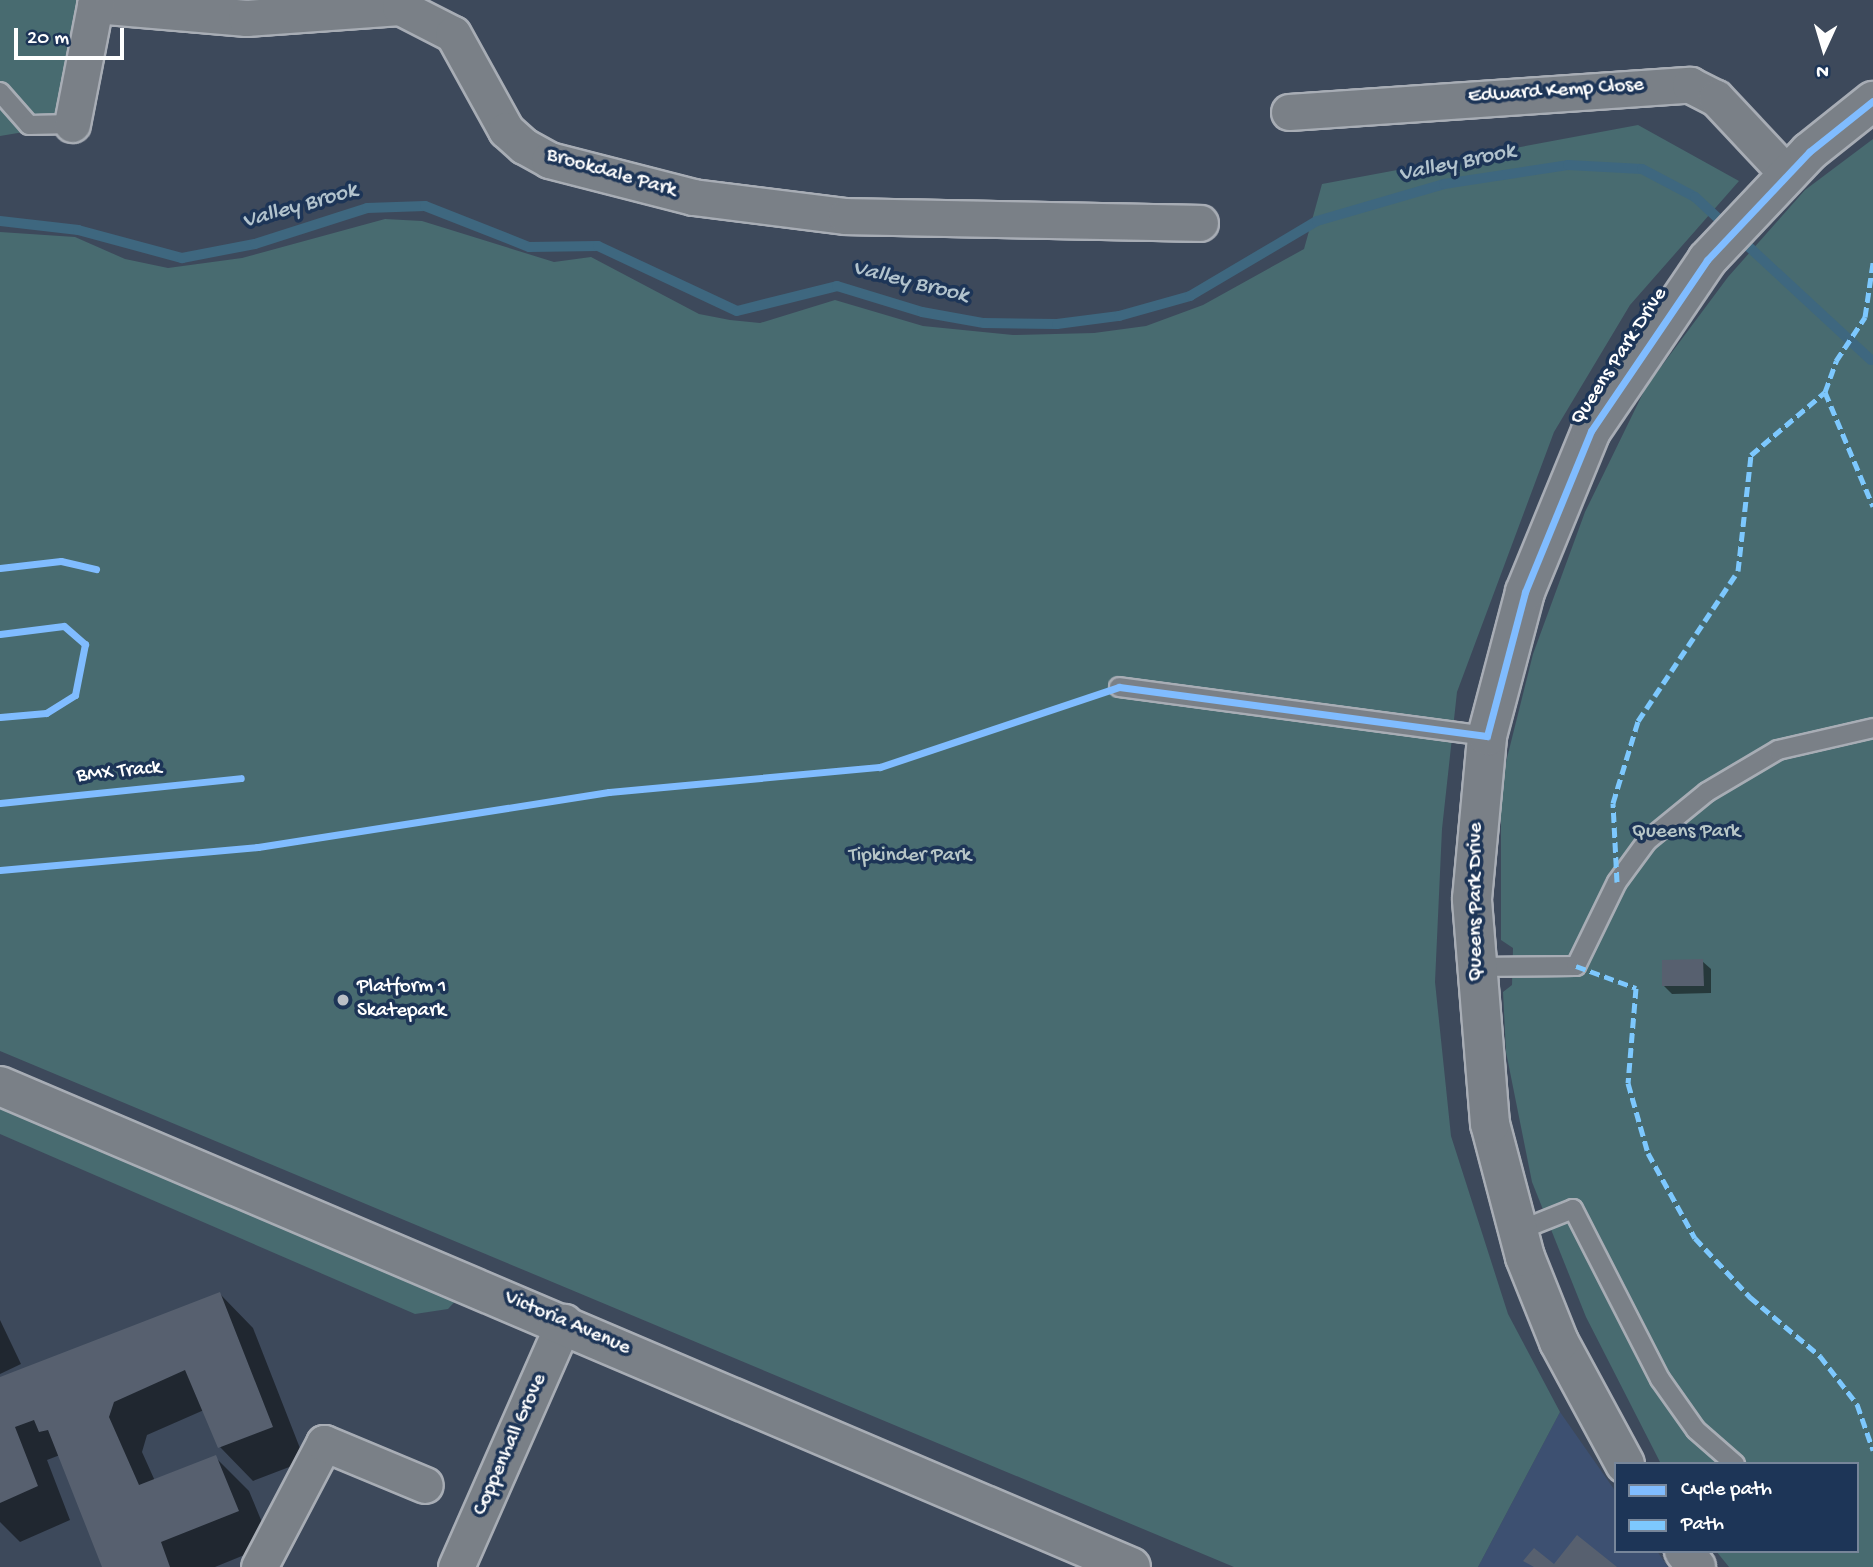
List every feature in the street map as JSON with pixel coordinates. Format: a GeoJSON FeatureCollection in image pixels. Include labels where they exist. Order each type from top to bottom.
{"type":"FeatureCollection","features":[{"type":"Feature","properties":{"kind":"street","name":"Brookdale Park"},"geometry":{"type":"LineString","coordinates":[[72,124],[96,3],[246,18],[371,4],[413,11],[453,34],[506,130],[524,146],[549,160],[693,197],[846,216],[1200,223]]}},
{"type":"Feature","properties":{"kind":"street","name":"Edward Kemp Close"},"geometry":{"type":"LineString","coordinates":[[1289,112],[1690,85],[1716,97],[1787,174]]}},
{"type":"Feature","properties":{"kind":"street","name":"Queens Park Drive"},"geometry":{"type":"LineString","coordinates":[[1624,1462],[1559,1342],[1518,1231],[1490,1124],[1475,967],[1474,842],[1488,736],[1525,592],[1591,431],[1707,260],[1787,174],[1873,101]]}},
{"type":"Feature","properties":{"kind":"street","name":"Victoria Avenue"},"geometry":{"type":"LineString","coordinates":[[0,1086],[564,1322],[1131,1567]]}},
{"type":"Feature","properties":{"kind":"street","name":"Coppenhall Grove"},"geometry":{"type":"LineString","coordinates":[[456,1567],[564,1322]]}},
{"type":"Feature","properties":{"kind":"street"},"geometry":{"type":"LineString","coordinates":[[259,1567],[324,1443],[425,1485]]}},
{"type":"Feature","properties":{"kind":"lane"},"geometry":{"type":"LineString","coordinates":[[0,93],[29,125],[72,124]]}},
{"type":"Feature","properties":{"kind":"lane"},"geometry":{"type":"LineString","coordinates":[[1119,687],[1488,736]]}},
{"type":"Feature","properties":{"kind":"lane"},"geometry":{"type":"LineString","coordinates":[[1475,967],[1576,966],[1617,882],[1647,841],[1707,792],[1778,750],[1873,727]]}},
{"type":"Feature","properties":{"kind":"lane"},"geometry":{"type":"LineString","coordinates":[[1518,1231],[1573,1209],[1660,1378],[1696,1430],[1733,1462]]}},
{"type":"Feature","properties":{"kind":"shaded area"},"geometry":{"type":"Polygon","coordinates":[[[1560,1412],[1614,1489],[1614,1553],[1658,1553],[1668,1567],[1478,1567],[1560,1412]]]}},
{"type":"Feature","properties":{"kind":"green space"},"geometry":{"type":"Polygon","coordinates":[[[0,0],[96,0],[72,124],[0,136],[0,0]]]}},
{"type":"Feature","properties":{"kind":"green space","name":"Tipkinder Park"},"geometry":{"type":"Polygon","coordinates":[[[1638,125],[1739,181],[1630,305],[1554,432],[1457,692],[1442,829],[1435,982],[1451,1136],[1508,1314],[1560,1412],[1478,1567],[1234,1567],[0,1051],[0,232],[75,237],[125,259],[168,268],[242,258],[385,219],[422,221],[554,262],[591,257],[699,314],[730,320],[760,323],[835,300],[923,326],[1013,335],[1094,333],[1146,326],[1203,305],[1304,249],[1322,184],[1638,125]]]}},
{"type":"Feature","properties":{"kind":"green space","name":"Queens Park"},"geometry":{"type":"Polygon","coordinates":[[[1873,139],[1873,1567],[1729,1567],[1718,1553],[1859,1553],[1859,1462],[1660,1462],[1586,1317],[1532,1182],[1506,1052],[1503,992],[1512,985],[1513,948],[1501,940],[1501,782],[1533,654],[1585,512],[1646,387],[1728,277],[1805,190],[1873,139]]]}},
{"type":"Feature","properties":{"kind":"green space"},"geometry":{"type":"Polygon","coordinates":[[[0,1103],[460,1296],[448,1309],[415,1314],[0,1134],[0,1103]]]}},
{"type":"Feature","properties":{"kind":"building"},"geometry":{"type":"Polygon","coordinates":[[[1703,959],[1704,986],[1662,986],[1662,960],[1703,959]]]}},
{"type":"Feature","properties":{"kind":"building"},"geometry":{"type":"Polygon","coordinates":[[[220,1292],[273,1427],[218,1448],[185,1370],[114,1402],[109,1417],[139,1485],[216,1455],[239,1511],[161,1542],[170,1567],[102,1567],[48,1430],[39,1432],[34,1420],[15,1427],[38,1486],[0,1503],[0,1377],[220,1292]]]}},
{"type":"Feature","properties":{"kind":"building"},"geometry":{"type":"Polygon","coordinates":[[[1577,1535],[1617,1567],[1534,1567],[1523,1561],[1534,1548],[1554,1564],[1577,1535]]]}},
{"type":"Feature","properties":{"kind":"waterway","name":"Valley Brook"},"geometry":{"type":"LineString","coordinates":[[0,221],[78,230],[182,258],[255,244],[367,208],[425,206],[529,247],[598,246],[737,311],[837,286],[922,312],[984,323],[1057,324],[1119,316],[1190,296],[1317,221],[1444,184],[1568,165],[1642,169],[1695,197],[1871,360]]}},
{"type":"Feature","properties":{"kind":"marked path"},"geometry":{"type":"LineString","coordinates":[[1617,882],[1613,803],[1638,721],[1738,571],[1751,455],[1825,392],[1836,361],[1865,317],[1873,263]]}},
{"type":"Feature","properties":{"kind":"marked path"},"geometry":{"type":"LineString","coordinates":[[1825,392],[1873,506]]}},
{"type":"Feature","properties":{"kind":"marked path"},"geometry":{"type":"LineString","coordinates":[[1576,966],[1636,988],[1628,1083],[1648,1153],[1695,1238],[1750,1297],[1820,1356],[1857,1404],[1873,1450]]}},
{"type":"Feature","properties":{"kind":"cycle path"},"geometry":{"type":"LineString","coordinates":[[0,870],[258,847],[609,792],[880,767],[1119,687],[1487,736],[1525,592],[1591,431],[1707,260],[1809,152],[1873,101]]}},
{"type":"Feature","properties":{"kind":"cycle path"},"geometry":{"type":"LineString","coordinates":[[0,568],[61,561],[96,569]]}},
{"type":"Feature","properties":{"kind":"cycle path"},"geometry":{"type":"LineString","coordinates":[[0,634],[64,626],[85,644],[75,695],[46,713],[0,717]]}},
{"type":"Feature","properties":{"kind":"cycle path","name":"BMX Track"},"geometry":{"type":"LineString","coordinates":[[0,803],[241,778]]}},
{"type":"Feature","properties":{"kind":"place","name":"Platform 1 Skatepark"},"geometry":{"type":"Point","coordinates":[343,1000]}}]}
